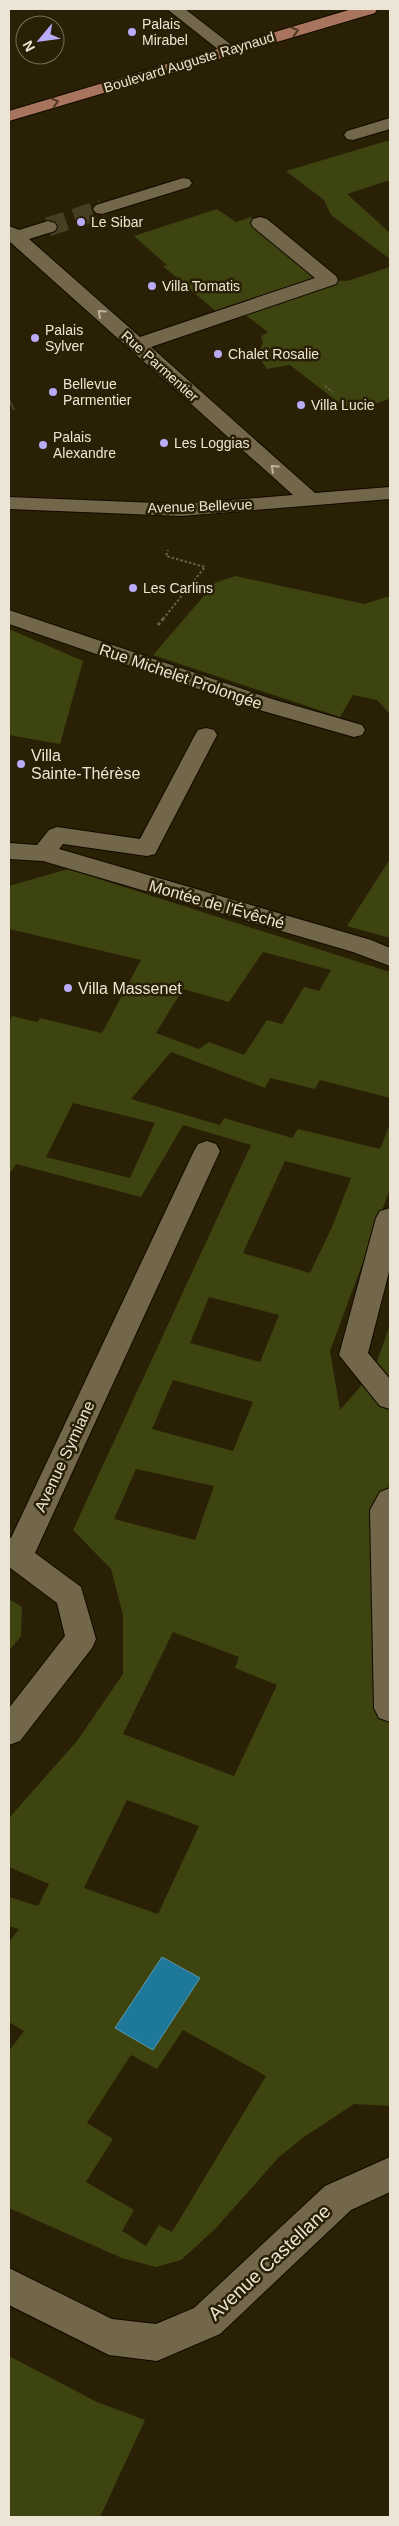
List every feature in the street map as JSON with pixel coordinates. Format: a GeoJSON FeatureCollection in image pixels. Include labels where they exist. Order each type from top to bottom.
{"type":"FeatureCollection","features":[{"type":"Feature","properties":{"kind":"main road","name":"Boulevard Auguste Raynaud"},"geometry":{"type":"LineString","coordinates":[[9,116],[369,9]]}},
{"type":"Feature","properties":{"kind":"street"},"geometry":{"type":"LineString","coordinates":[[175,9],[230,50]]}},
{"type":"Feature","properties":{"kind":"street"},"geometry":{"type":"LineString","coordinates":[[353,135],[390,123]]}},
{"type":"Feature","properties":{"kind":"street"},"geometry":{"type":"LineString","coordinates":[[102,209],[183,183]]}},
{"type":"Feature","properties":{"kind":"street"},"geometry":{"type":"LineString","coordinates":[[136,345],[329,280],[260,223]]}},
{"type":"Feature","properties":{"kind":"street"},"geometry":{"type":"LineString","coordinates":[[12,234],[48,227]]}},
{"type":"Feature","properties":{"kind":"street","name":"Rue Parmentier"},"geometry":{"type":"LineString","coordinates":[[12,234],[311,500]]}},
{"type":"Feature","properties":{"kind":"street","name":"Avenue Bellevue"},"geometry":{"type":"LineString","coordinates":[[9,503],[181,510],[390,494]]}},
{"type":"Feature","properties":{"kind":"street","name":"Rue Michelet Prolongée"},"geometry":{"type":"LineString","coordinates":[[9,616],[264,704],[354,730]]}},
{"type":"Feature","properties":{"kind":"street"},"geometry":{"type":"LineString","coordinates":[[44,853],[57,835],[146,848],[206,735]]}},
{"type":"Feature","properties":{"kind":"street","name":"Montée de l'Évêché"},"geometry":{"type":"LineString","coordinates":[[9,850],[44,853],[362,946],[390,958]]}},
{"type":"Feature","properties":{"kind":"street","name":"Avenue Symiane"},"geometry":{"type":"LineString","coordinates":[[9,1731],[81,1639],[70,1596],[13,1553],[207,1151]]}},
{"type":"Feature","properties":{"kind":"street"},"geometry":{"type":"LineString","coordinates":[[390,1218],[353,1355],[390,1398]]}},
{"type":"Feature","properties":{"kind":"street"},"geometry":{"type":"LineString","coordinates":[[390,1500],[385,1510],[390,1708]]}},
{"type":"Feature","properties":{"kind":"street","name":"Avenue Castellane"},"geometry":{"type":"LineString","coordinates":[[9,2286],[109,2337],[157,2343],[207,2321],[338,2198],[390,2174]]}},
{"type":"Feature","properties":{"kind":"path"},"geometry":{"type":"LineString","coordinates":[[325,386],[333,392]]}},
{"type":"Feature","properties":{"kind":"path"},"geometry":{"type":"LineString","coordinates":[[131,659],[205,567],[166,556],[181,510]]}},
{"type":"Feature","properties":{"kind":"green space"},"geometry":{"type":"Polygon","coordinates":[[[390,140],[390,180],[347,194],[390,233],[390,259],[331,215],[324,200],[286,171],[390,140]]]}},
{"type":"Feature","properties":{"kind":"green space"},"geometry":{"type":"Polygon","coordinates":[[[217,209],[236,222],[251,217],[321,279],[219,314],[163,266],[167,265],[134,236],[217,209]]]}},
{"type":"Feature","properties":{"kind":"green space"},"geometry":{"type":"Polygon","coordinates":[[[390,267],[390,401],[389,399],[351,412],[290,365],[267,369],[257,355],[263,343],[261,336],[268,332],[240,311],[329,280],[347,281],[390,267]]]}},
{"type":"Feature","properties":{"kind":"green space"},"geometry":{"type":"Polygon","coordinates":[[[235,576],[364,604],[390,596],[390,714],[377,700],[353,695],[340,717],[153,655],[215,583],[235,576]]]}},
{"type":"Feature","properties":{"kind":"green space"},"geometry":{"type":"Polygon","coordinates":[[[9,629],[83,661],[60,744],[9,735],[9,629]]]}},
{"type":"Feature","properties":{"kind":"green space"},"geometry":{"type":"Polygon","coordinates":[[[390,859],[390,938],[347,926],[390,859]]]}},
{"type":"Feature","properties":{"kind":"green space"},"geometry":{"type":"Polygon","coordinates":[[[68,869],[390,972],[390,1098],[320,1080],[315,1089],[270,1078],[265,1088],[171,1052],[131,1099],[220,1125],[224,1118],[292,1138],[298,1129],[380,1149],[390,1124],[390,1189],[330,1351],[340,1410],[373,1372],[390,1325],[390,2106],[354,2104],[304,2137],[279,2157],[215,2229],[181,2260],[156,2267],[122,2258],[9,2208],[9,2051],[24,2031],[9,2022],[9,1942],[19,1929],[9,1926],[9,1897],[38,1906],[49,1884],[9,1867],[9,1818],[77,1741],[123,1674],[123,1615],[111,1569],[73,1530],[251,1145],[183,1125],[141,1197],[16,1164],[9,1175],[9,1022],[12,1016],[37,1022],[40,1018],[102,1033],[141,960],[9,929],[9,886],[68,869]],[[263,952],[229,1002],[183,989],[156,1033],[199,1049],[209,1042],[244,1055],[267,1020],[282,1024],[304,987],[319,991],[331,970],[263,952]],[[73,1103],[46,1157],[130,1178],[155,1123],[73,1103]],[[285,1161],[243,1253],[310,1273],[332,1227],[351,1178],[285,1161]],[[209,1297],[190,1343],[260,1362],[279,1315],[209,1297]],[[173,1380],[152,1429],[233,1451],[253,1402],[173,1380]],[[136,1469],[114,1519],[195,1540],[214,1486],[136,1469]],[[173,1632],[123,1734],[234,1776],[277,1685],[235,1668],[239,1657],[173,1632]],[[127,1800],[84,1888],[158,1914],[199,1826],[127,1800]],[[183,2030],[157,2069],[131,2055],[87,2123],[113,2139],[86,2182],[134,2210],[122,2231],[146,2246],[159,2225],[172,2232],[266,2076],[183,2030]]]}},
{"type":"Feature","properties":{"kind":"green space"},"geometry":{"type":"Polygon","coordinates":[[[9,1599],[22,1607],[21,1636],[9,1651],[9,1599]]]}},
{"type":"Feature","properties":{"kind":"green space"},"geometry":{"type":"Polygon","coordinates":[[[9,2356],[97,2402],[145,2420],[100,2517],[9,2517],[9,2356]]]}},
{"type":"Feature","properties":{"kind":"water"},"geometry":{"type":"Polygon","coordinates":[[[162,1957],[200,1978],[153,2050],[115,2028],[162,1957]]]}},
{"type":"Feature","properties":{"kind":"tunnel"},"geometry":{"type":"LineString","coordinates":[[48,227],[102,209]]}},
{"type":"Feature","properties":{"kind":"place","name":"Palais Mirabel"},"geometry":{"type":"Point","coordinates":[132,32]}},
{"type":"Feature","properties":{"kind":"place","name":"Le Sibar"},"geometry":{"type":"Point","coordinates":[81,222]}},
{"type":"Feature","properties":{"kind":"place","name":"Villa Tomatis"},"geometry":{"type":"Point","coordinates":[152,286]}},
{"type":"Feature","properties":{"kind":"place","name":"Palais Sylver"},"geometry":{"type":"Point","coordinates":[35,338]}},
{"type":"Feature","properties":{"kind":"place","name":"Chalet Rosalie"},"geometry":{"type":"Point","coordinates":[218,354]}},
{"type":"Feature","properties":{"kind":"place","name":"Bellevue Parmentier"},"geometry":{"type":"Point","coordinates":[53,392]}},
{"type":"Feature","properties":{"kind":"place","name":"Villa Lucie"},"geometry":{"type":"Point","coordinates":[301,405]}},
{"type":"Feature","properties":{"kind":"place","name":"Les Loggias"},"geometry":{"type":"Point","coordinates":[164,443]}},
{"type":"Feature","properties":{"kind":"place","name":"Palais Alexandre"},"geometry":{"type":"Point","coordinates":[43,445]}},
{"type":"Feature","properties":{"kind":"place","name":"Les Carlins"},"geometry":{"type":"Point","coordinates":[133,588]}},
{"type":"Feature","properties":{"kind":"place","name":"Villa Sainte-Thérèse"},"geometry":{"type":"Point","coordinates":[21,764]}},
{"type":"Feature","properties":{"kind":"place","name":"Villa Massenet"},"geometry":{"type":"Point","coordinates":[68,988]}}]}
